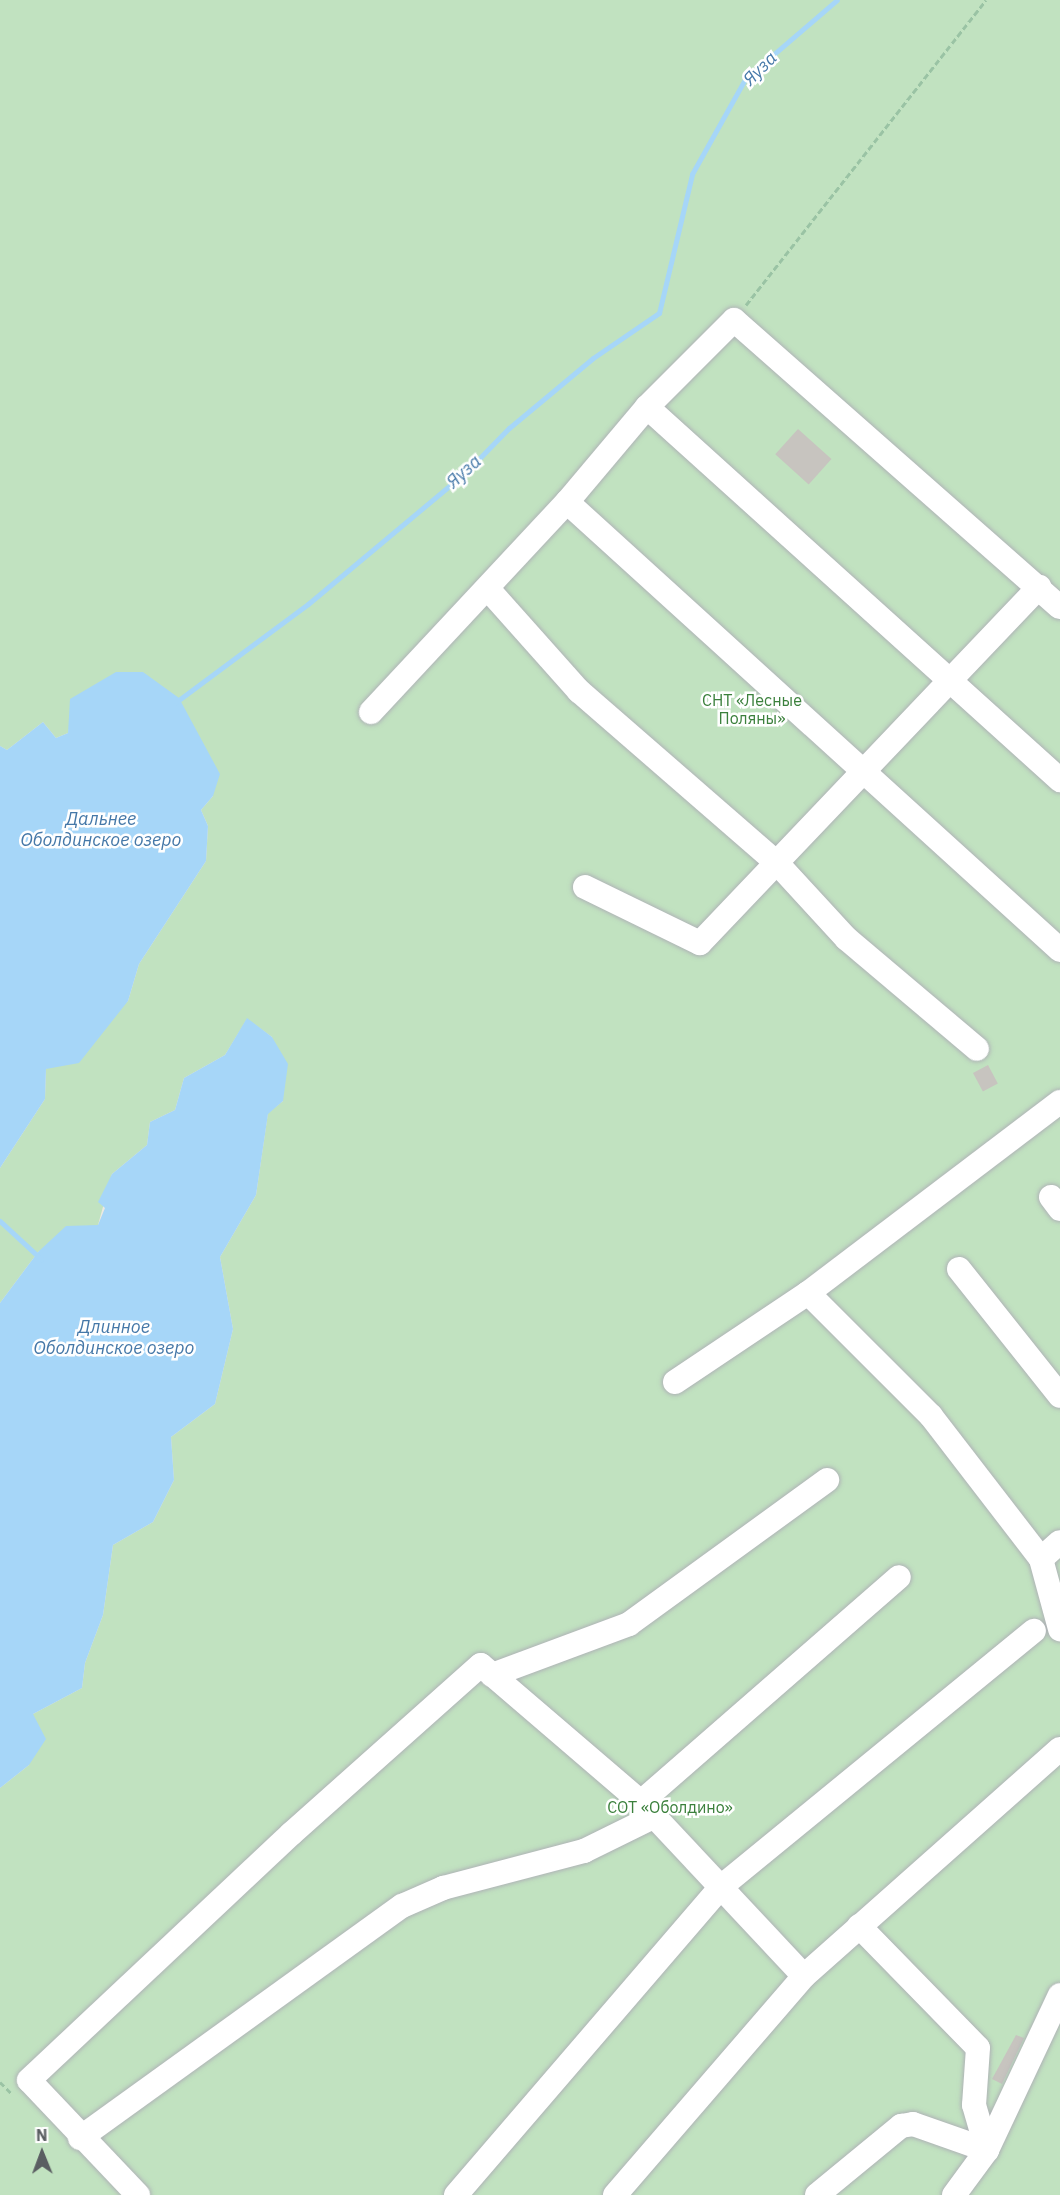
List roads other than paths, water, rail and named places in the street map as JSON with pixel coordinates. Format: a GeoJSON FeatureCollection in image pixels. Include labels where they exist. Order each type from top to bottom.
{"type":"FeatureCollection","features":[{"type":"Feature","properties":{"kind":"street"},"geometry":{"type":"LineString","coordinates":[[371,712],[567,502],[647,407],[735,320],[1060,607]]}},
{"type":"Feature","properties":{"kind":"street"},"geometry":{"type":"LineString","coordinates":[[647,407],[1060,780]]}},
{"type":"Feature","properties":{"kind":"street"},"geometry":{"type":"LineString","coordinates":[[567,502],[1060,950]]}},
{"type":"Feature","properties":{"kind":"street"},"geometry":{"type":"LineString","coordinates":[[585,887],[700,943],[1039,587]]}},
{"type":"Feature","properties":{"kind":"street"},"geometry":{"type":"LineString","coordinates":[[488,589],[579,691],[777,863],[847,939],[977,1049]]}},
{"type":"Feature","properties":{"kind":"street"},"geometry":{"type":"LineString","coordinates":[[675,1382],[808,1293],[1060,1102]]}},
{"type":"Feature","properties":{"kind":"street"},"geometry":{"type":"LineString","coordinates":[[958,1269],[1060,1396]]}},
{"type":"Feature","properties":{"kind":"street"},"geometry":{"type":"LineString","coordinates":[[808,1293],[931,1416],[1041,1559],[1060,1629]]}},
{"type":"Feature","properties":{"kind":"street"},"geometry":{"type":"LineString","coordinates":[[492,1675],[629,1624],[826,1480]]}},
{"type":"Feature","properties":{"kind":"street"},"geometry":{"type":"LineString","coordinates":[[1041,1559],[1060,1542]]}},
{"type":"Feature","properties":{"kind":"street"},"geometry":{"type":"LineString","coordinates":[[80,2138],[402,1906],[443,1888],[584,1851],[647,1810],[899,1577]]}},
{"type":"Feature","properties":{"kind":"street"},"geometry":{"type":"LineString","coordinates":[[456,2195],[722,1886],[1034,1630]]}},
{"type":"Feature","properties":{"kind":"street"},"geometry":{"type":"LineString","coordinates":[[138,2195],[80,2138],[29,2080],[291,1834],[481,1665],[647,1810],[722,1886],[804,1976]]}},
{"type":"Feature","properties":{"kind":"street"},"geometry":{"type":"LineString","coordinates":[[615,2195],[804,1976],[1060,1749]]}},
{"type":"Feature","properties":{"kind":"street"},"geometry":{"type":"LineString","coordinates":[[859,1926],[978,2048],[974,2106],[987,2150]]}},
{"type":"Feature","properties":{"kind":"street"},"geometry":{"type":"LineString","coordinates":[[954,2195],[987,2150],[1060,1995]]}},
{"type":"Feature","properties":{"kind":"street"},"geometry":{"type":"LineString","coordinates":[[817,2195],[901,2126],[913,2124],[987,2150]]}},
{"type":"Feature","properties":{"kind":"water","name":"Дальнее Оболдинское озеро"},"geometry":{"type":"Polygon","coordinates":[[[116,672],[143,672],[179,698],[220,774],[213,796],[201,810],[208,826],[206,861],[139,964],[128,1001],[79,1063],[46,1069],[45,1099],[0,1168],[0,746],[7,750],[43,722],[56,738],[68,733],[70,699],[116,672]]]}},
{"type":"Feature","properties":{"kind":"water","name":"Длинное Оболдинское озеро"},"geometry":{"type":"Polygon","coordinates":[[[247,1018],[272,1037],[288,1064],[283,1101],[268,1114],[256,1195],[220,1257],[233,1329],[215,1404],[171,1437],[174,1480],[153,1522],[113,1545],[103,1615],[85,1663],[82,1688],[33,1714],[46,1739],[29,1765],[0,1788],[0,1303],[38,1252],[66,1226],[98,1225],[105,1208],[98,1202],[112,1174],[147,1145],[150,1122],[175,1110],[184,1078],[225,1055],[247,1018]]]}},
{"type":"Feature","properties":{"kind":"waterway","name":"Яуза"},"geometry":{"type":"LineString","coordinates":[[176,702],[308,604],[467,471],[509,428],[593,358],[659,313],[692,174],[745,79],[837,0]]}},
{"type":"Feature","properties":{"kind":"waterway","name":"Яуза"},"geometry":{"type":"LineString","coordinates":[[0,1221],[41,1259]]}},
{"type":"Feature","properties":{"kind":"park label","name":"СНТ «Лесные Поляны»"},"geometry":{"type":"Point","coordinates":[752,709]}},
{"type":"Feature","properties":{"kind":"park label","name":"СОТ «Оболдино»"},"geometry":{"type":"Point","coordinates":[670,1807]}}]}
